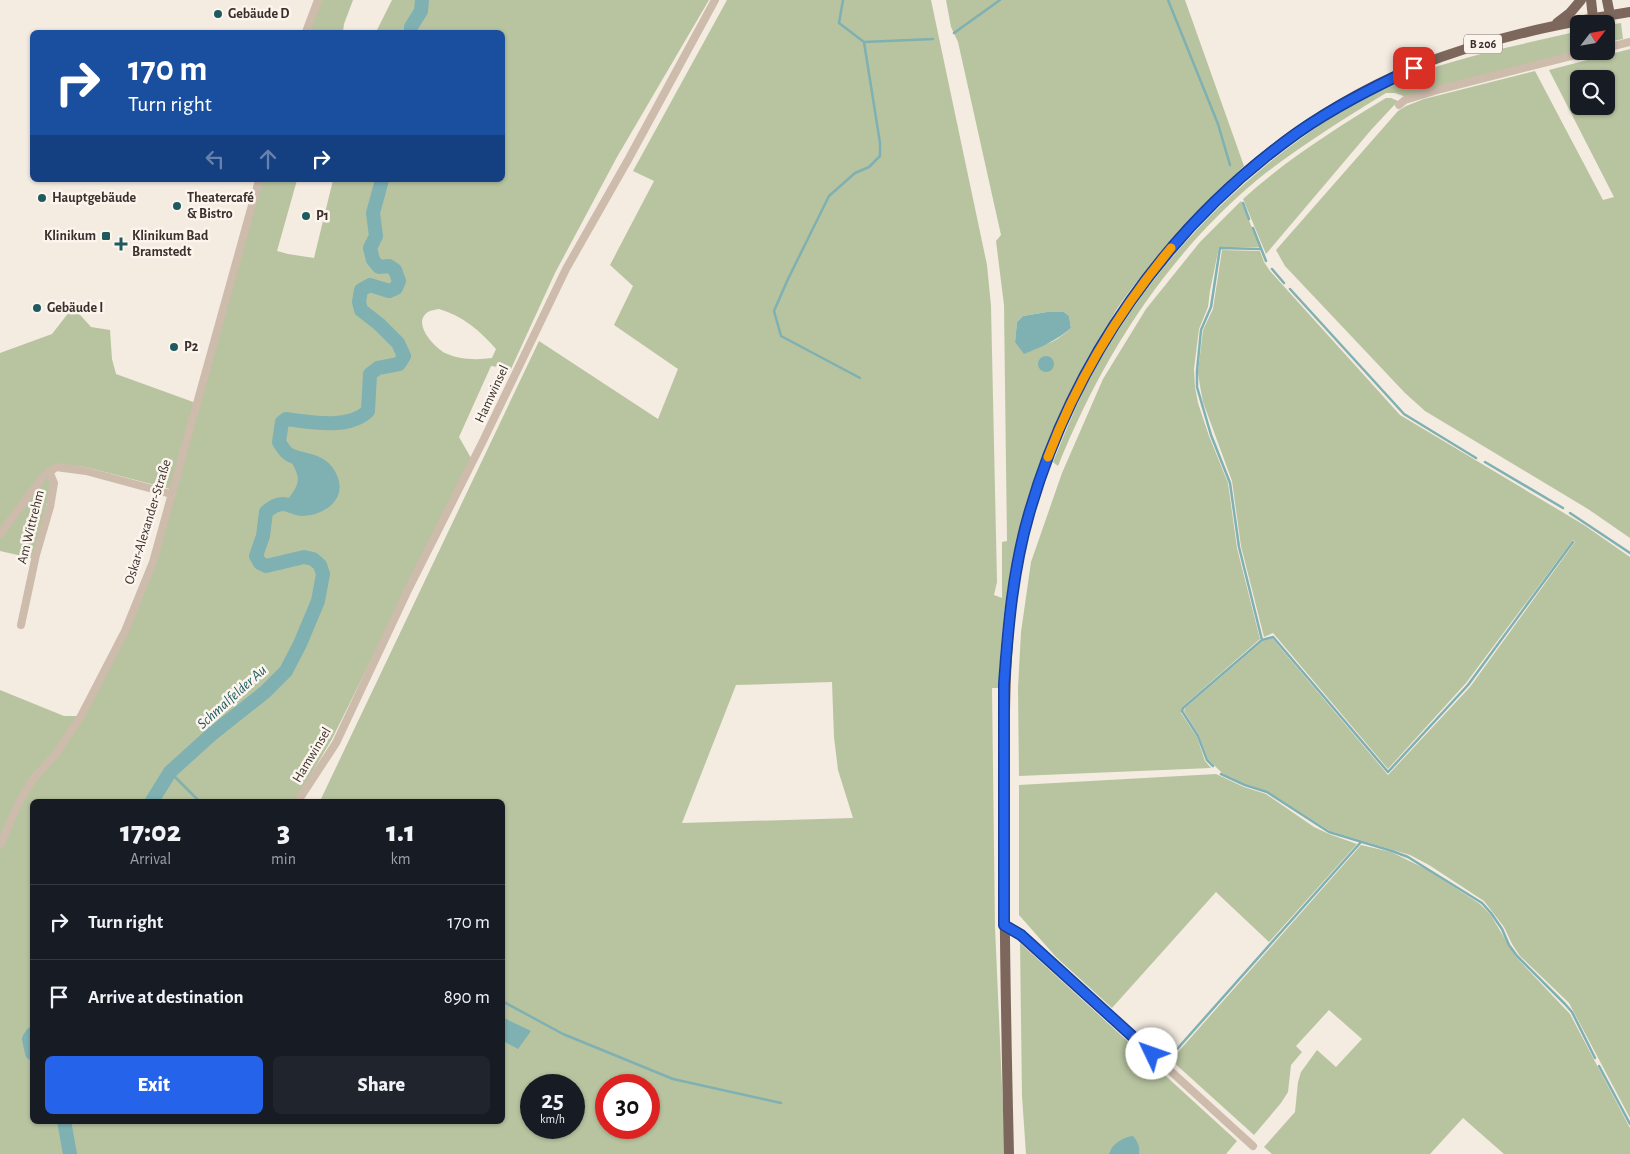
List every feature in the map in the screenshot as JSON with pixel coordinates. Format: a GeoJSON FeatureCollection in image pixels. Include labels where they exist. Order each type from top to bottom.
{"type":"FeatureCollection","features":[{"type":"Feature","properties":{"kind":"main road"},"geometry":{"type":"LineString","coordinates":[[1554,26],[1570,13],[1581,0]]}},
{"type":"Feature","properties":{"kind":"main road"},"geometry":{"type":"LineString","coordinates":[[1591,0],[1596,15]]}},
{"type":"Feature","properties":{"kind":"main road"},"geometry":{"type":"LineString","coordinates":[[1607,0],[1610,15]]}},
{"type":"Feature","properties":{"kind":"main road","name":"B 206"},"geometry":{"type":"LineString","coordinates":[[1610,15],[1630,12]]}},
{"type":"Feature","properties":{"kind":"main road","name":"B 206"},"geometry":{"type":"LineString","coordinates":[[1009,1154],[1004,925],[1004,684],[1008,623],[1018,560],[1028,514],[1056,436],[1072,399],[1104,340],[1129,301],[1186,230],[1243,176],[1299,132],[1375,86],[1414,68],[1458,52],[1570,23]]}},
{"type":"Feature","properties":{"kind":"street"},"geometry":{"type":"LineString","coordinates":[[307,30],[318,0]]}},
{"type":"Feature","properties":{"kind":"street","name":"Hamwinsel"},"geometry":{"type":"LineString","coordinates":[[299,799],[336,742],[407,592],[566,269],[715,0]]}},
{"type":"Feature","properties":{"kind":"street"},"geometry":{"type":"LineString","coordinates":[[1615,46],[1630,42]]}},
{"type":"Feature","properties":{"kind":"street"},"geometry":{"type":"LineString","coordinates":[[1398,105],[1405,100],[1441,89],[1570,57]]}},
{"type":"Feature","properties":{"kind":"street","name":"Oskar-Alexander-Straße"},"geometry":{"type":"LineString","coordinates":[[0,845],[19,802],[33,779],[55,755],[81,716],[125,631],[152,562],[259,182]]}},
{"type":"Feature","properties":{"kind":"street","name":"Am Wittrehm"},"geometry":{"type":"LineString","coordinates":[[21,625],[36,555],[50,507],[54,482],[49,471],[56,467],[66,467],[171,494]]}},
{"type":"Feature","properties":{"kind":"street"},"geometry":{"type":"LineString","coordinates":[[0,534],[49,471]]}},
{"type":"Feature","properties":{"kind":"street"},"geometry":{"type":"LineString","coordinates":[[1004,925],[1021,935],[1253,1146]]}},
{"type":"Feature","properties":{"kind":"green space"},"geometry":{"type":"Polygon","coordinates":[[[318,0],[353,0],[343,30],[307,30],[318,0]]]}},
{"type":"Feature","properties":{"kind":"green space"},"geometry":{"type":"Polygon","coordinates":[[[392,0],[709,0],[617,157],[555,273],[511,369],[491,366],[459,437],[471,458],[332,739],[297,798],[30,799],[30,1124],[505,1124],[505,799],[321,799],[539,341],[658,419],[678,369],[614,325],[633,286],[610,265],[654,181],[633,171],[727,0],[931,0],[987,265],[991,306],[997,582],[994,595],[1002,598],[1002,542],[1007,541],[1004,305],[996,241],[1001,235],[958,42],[951,27],[946,0],[1185,0],[1244,166],[1180,230],[1123,300],[1078,376],[1058,417],[1026,504],[1007,595],[1001,642],[999,688],[992,688],[995,927],[1005,1154],[0,1154],[0,690],[64,716],[81,716],[125,631],[152,562],[170,489],[86,467],[55,464],[34,556],[31,558],[0,551],[0,353],[52,334],[73,307],[91,327],[110,330],[112,359],[116,374],[196,403],[258,182],[296,182],[277,251],[314,258],[333,182],[505,182],[505,30],[377,30],[392,0]],[[439,309],[432,310],[423,317],[423,328],[431,341],[445,353],[457,357],[474,359],[492,358],[496,349],[477,330],[448,312],[439,309]],[[1047,312],[1023,316],[1017,322],[1015,342],[1045,344],[1056,339],[1071,328],[1069,316],[1064,312],[1047,312]],[[832,682],[736,685],[682,823],[853,818],[838,770],[834,737],[832,682]]]}},
{"type":"Feature","properties":{"kind":"green space"},"geometry":{"type":"Polygon","coordinates":[[[1621,23],[1623,39],[1615,41],[1615,24],[1621,23]]]}},
{"type":"Feature","properties":{"kind":"green space"},"geometry":{"type":"Polygon","coordinates":[[[1570,33],[1570,53],[1406,97],[1395,93],[1386,93],[1336,124],[1272,168],[1224,210],[1194,241],[1140,311],[1116,348],[1095,386],[1058,466],[1053,462],[1072,415],[1113,338],[1155,278],[1178,250],[1229,198],[1284,151],[1354,102],[1379,89],[1427,70],[1503,48],[1570,33]]]}},
{"type":"Feature","properties":{"kind":"green space"},"geometry":{"type":"Polygon","coordinates":[[[1630,49],[1630,538],[1588,509],[1425,411],[1405,393],[1285,266],[1276,250],[1398,111],[1424,99],[1535,71],[1603,200],[1614,197],[1572,115],[1615,115],[1615,70],[1570,70],[1570,111],[1549,70],[1588,60],[1615,60],[1615,53],[1630,49]]]}},
{"type":"Feature","properties":{"kind":"green space"},"geometry":{"type":"Polygon","coordinates":[[[1386,98],[1398,101],[1266,254],[1243,199],[1276,171],[1312,145],[1386,98]]]}},
{"type":"Feature","properties":{"kind":"green space"},"geometry":{"type":"Polygon","coordinates":[[[1241,201],[1260,247],[1219,247],[1208,307],[1199,329],[1194,369],[1198,403],[1228,483],[1237,548],[1260,639],[1182,707],[1181,713],[1197,737],[1205,761],[1211,768],[1019,776],[1018,688],[1021,632],[1031,562],[1062,473],[1103,379],[1146,309],[1200,242],[1241,201]]]}},
{"type":"Feature","properties":{"kind":"green space"},"geometry":{"type":"Polygon","coordinates":[[[1222,250],[1260,251],[1270,271],[1400,415],[1584,525],[1630,557],[1630,1118],[1569,1003],[1520,956],[1504,927],[1484,901],[1429,865],[1410,855],[1330,831],[1267,791],[1222,773],[1208,759],[1199,735],[1184,711],[1185,708],[1263,641],[1272,638],[1388,775],[1470,687],[1575,542],[1573,540],[1466,683],[1388,769],[1273,633],[1264,637],[1241,546],[1232,481],[1203,402],[1198,372],[1203,330],[1213,309],[1222,250]]]}},
{"type":"Feature","properties":{"kind":"green space"},"geometry":{"type":"Polygon","coordinates":[[[1216,774],[1244,787],[1266,794],[1314,827],[1357,844],[1269,942],[1216,892],[1112,1008],[1056,957],[1019,915],[1019,785],[1216,774]]]}},
{"type":"Feature","properties":{"kind":"green space"},"geometry":{"type":"Polygon","coordinates":[[[1361,845],[1391,852],[1426,869],[1480,904],[1490,914],[1516,957],[1570,1014],[1630,1128],[1630,1154],[1504,1154],[1463,1118],[1430,1154],[1272,1154],[1264,1147],[1295,1112],[1301,1072],[1317,1050],[1336,1067],[1362,1039],[1329,1010],[1296,1046],[1302,1052],[1291,1065],[1288,1092],[1254,1135],[1171,1060],[1361,845]]]}},
{"type":"Feature","properties":{"kind":"green space"},"geometry":{"type":"Polygon","coordinates":[[[1020,943],[1237,1141],[1226,1154],[1139,1154],[1139,1147],[1110,1150],[1109,1154],[1026,1154],[1022,1096],[1020,943]]]}},
{"type":"Feature","properties":{"kind":"water"},"geometry":{"type":"Polygon","coordinates":[[[1047,312],[1064,312],[1069,316],[1071,328],[1054,340],[1024,354],[1015,342],[1017,322],[1023,316],[1047,312]]]}},
{"type":"Feature","properties":{"kind":"water"},"geometry":{"type":"Polygon","coordinates":[[[1043,356],[1049,356],[1054,361],[1052,370],[1043,372],[1038,367],[1038,361],[1043,356]]]}},
{"type":"Feature","properties":{"kind":"water"},"geometry":{"type":"Polygon","coordinates":[[[287,453],[313,461],[327,472],[332,488],[325,502],[309,509],[299,509],[284,504],[295,489],[298,479],[295,468],[287,453]]]}},
{"type":"Feature","properties":{"kind":"water"},"geometry":{"type":"Polygon","coordinates":[[[505,1018],[531,1031],[518,1049],[505,1042],[505,1018]]]}},
{"type":"Feature","properties":{"kind":"water"},"geometry":{"type":"Polygon","coordinates":[[[1133,1136],[1138,1144],[1139,1154],[1109,1154],[1118,1142],[1133,1136]]]}},
{"type":"Feature","properties":{"kind":"waterway","name":"Schmalfelder Au"},"geometry":{"type":"LineString","coordinates":[[411,30],[421,11],[422,0]]}},
{"type":"Feature","properties":{"kind":"waterway"},"geometry":{"type":"LineString","coordinates":[[843,0],[839,23],[864,42],[933,39]]}},
{"type":"Feature","properties":{"kind":"waterway"},"geometry":{"type":"LineString","coordinates":[[954,33],[1000,0]]}},
{"type":"Feature","properties":{"kind":"waterway"},"geometry":{"type":"LineString","coordinates":[[1168,0],[1218,124],[1230,165]]}},
{"type":"Feature","properties":{"kind":"waterway"},"geometry":{"type":"LineString","coordinates":[[860,378],[781,336],[774,311],[829,196],[855,173],[869,167],[880,156],[880,143],[864,42]]}},
{"type":"Feature","properties":{"kind":"waterway","name":"Schmalfelder Au"},"geometry":{"type":"LineString","coordinates":[[153,799],[170,772],[212,734],[265,692],[286,671],[300,644],[318,601],[323,574],[320,565],[313,559],[304,557],[266,566],[260,563],[256,556],[263,536],[266,512],[280,504],[302,509],[315,507],[326,501],[332,492],[331,479],[327,471],[315,463],[291,455],[283,448],[279,442],[282,422],[286,419],[317,423],[340,423],[360,417],[368,411],[370,374],[378,368],[399,364],[404,356],[398,343],[379,324],[361,310],[359,302],[361,290],[370,285],[389,291],[396,288],[399,281],[395,270],[389,266],[379,267],[373,260],[370,248],[376,236],[373,213],[381,182]]}},
{"type":"Feature","properties":{"kind":"waterway"},"geometry":{"type":"LineString","coordinates":[[1243,203],[1249,219]]}},
{"type":"Feature","properties":{"kind":"waterway"},"geometry":{"type":"LineString","coordinates":[[1253,228],[1266,261]]}},
{"type":"Feature","properties":{"kind":"waterway"},"geometry":{"type":"LineString","coordinates":[[1213,766],[1207,760],[1198,736],[1182,711],[1183,708],[1262,640],[1239,547],[1230,483],[1211,435],[1197,387],[1197,371],[1201,330],[1211,307],[1220,248],[1261,249]]}},
{"type":"Feature","properties":{"kind":"waterway"},"geometry":{"type":"LineString","coordinates":[[1272,269],[1284,283]]}},
{"type":"Feature","properties":{"kind":"waterway"},"geometry":{"type":"LineString","coordinates":[[1290,289],[1404,414],[1476,458]]}},
{"type":"Feature","properties":{"kind":"waterway"},"geometry":{"type":"LineString","coordinates":[[1485,462],[1563,508]]}},
{"type":"Feature","properties":{"kind":"waterway"},"geometry":{"type":"LineString","coordinates":[[1570,513],[1630,553]]}},
{"type":"Feature","properties":{"kind":"waterway"},"geometry":{"type":"LineString","coordinates":[[1262,640],[1273,637],[1388,772],[1468,685],[1573,542]]}},
{"type":"Feature","properties":{"kind":"waterway"},"geometry":{"type":"LineString","coordinates":[[170,772],[197,799]]}},
{"type":"Feature","properties":{"kind":"waterway"},"geometry":{"type":"LineString","coordinates":[[1221,774],[1267,792],[1329,832],[1408,857],[1482,903],[1502,929],[1509,945],[1517,956],[1572,1012],[1595,1058]]}},
{"type":"Feature","properties":{"kind":"waterway"},"geometry":{"type":"LineString","coordinates":[[1170,1057],[1361,842]]}},
{"type":"Feature","properties":{"kind":"waterway"},"geometry":{"type":"LineString","coordinates":[[505,1003],[563,1034],[673,1079],[781,1103]]}},
{"type":"Feature","properties":{"kind":"waterway","name":"Schmalfelder Au"},"geometry":{"type":"LineString","coordinates":[[30,1037],[30,1044]]}},
{"type":"Feature","properties":{"kind":"waterway"},"geometry":{"type":"LineString","coordinates":[[1599,1066],[1630,1124]]}},
{"type":"Feature","properties":{"kind":"waterway","name":"Schmalfelder Au"},"geometry":{"type":"LineString","coordinates":[[65,1124],[70,1154]]}},
{"type":"Feature","properties":{"kind":"slow traffic"},"geometry":{"type":"LineString","coordinates":[[1048,457],[1072,399],[1104,340],[1129,301],[1171,248]]}},
{"type":"Feature","properties":{"kind":"place","name":"Gebäude D"},"geometry":{"type":"Point","coordinates":[218,14]}},
{"type":"Feature","properties":{"kind":"place","name":"Hauptgebäude"},"geometry":{"type":"Point","coordinates":[42,198]}},
{"type":"Feature","properties":{"kind":"place","name":"Theatercafé & Bistro"},"geometry":{"type":"Point","coordinates":[177,206]}},
{"type":"Feature","properties":{"kind":"place","name":"P1"},"geometry":{"type":"Point","coordinates":[306,216]}},
{"type":"Feature","properties":{"kind":"place","name":"Klinikum"},"geometry":{"type":"Point","coordinates":[106,236]}},
{"type":"Feature","properties":{"kind":"place","name":"Klinikum Bad Bramstedt"},"geometry":{"type":"Point","coordinates":[121,244]}},
{"type":"Feature","properties":{"kind":"place","name":"Gebäude I"},"geometry":{"type":"Point","coordinates":[37,308]}},
{"type":"Feature","properties":{"kind":"place","name":"P2"},"geometry":{"type":"Point","coordinates":[174,347]}},
{"type":"Feature","properties":{"kind":"route"},"geometry":{"type":"LineString","coordinates":[[1152,1054],[1021,935],[1004,925],[1004,684],[1008,623],[1018,560],[1028,514],[1056,436],[1072,399],[1104,340],[1129,301],[1186,230],[1268,154],[1341,105],[1375,86],[1414,68]]}}]}
